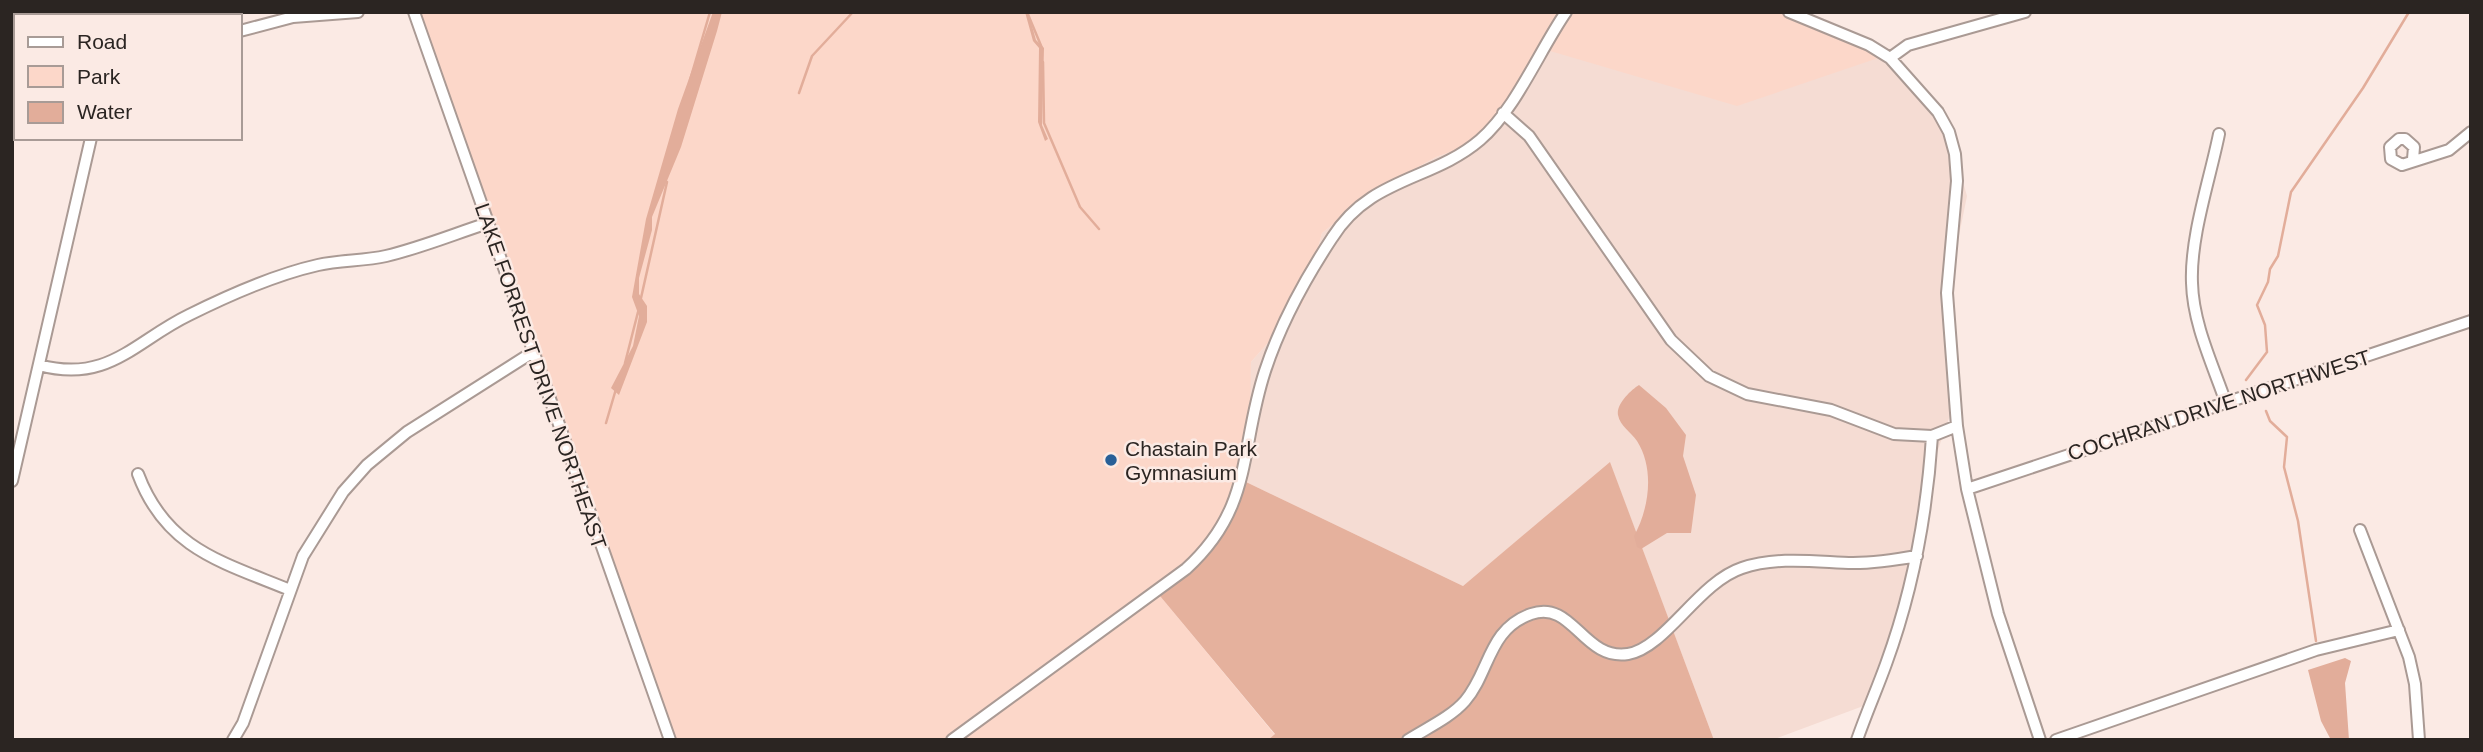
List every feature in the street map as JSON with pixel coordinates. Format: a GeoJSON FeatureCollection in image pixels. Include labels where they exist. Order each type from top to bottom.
{"type":"FeatureCollection","features":[{"type":"Feature","properties":{"kind":"street"},"geometry":{"type":"LineString","coordinates":[[242,30],[293,17],[358,12]]}},
{"type":"Feature","properties":{"kind":"street","name":"LAKE FORREST DRIVE NORTHEAST"},"geometry":{"type":"LineString","coordinates":[[414,12],[670,740]]}},
{"type":"Feature","properties":{"kind":"street"},"geometry":{"type":"LineString","coordinates":[[952,740],[1186,569],[1204,552],[1219,532],[1239,494],[1258,398],[1275,345],[1332,237],[1370,197],[1467,149],[1487,133],[1503,113],[1566,12]]}},
{"type":"Feature","properties":{"kind":"street"},"geometry":{"type":"LineString","coordinates":[[1789,12],[1869,45],[1890,58],[1938,112],[1949,132],[1955,154],[1957,181],[1947,293],[1957,426],[1967,489],[1998,614],[2040,740]]}},
{"type":"Feature","properties":{"kind":"street"},"geometry":{"type":"LineString","coordinates":[[1890,58],[1908,45],[2025,12]]}},
{"type":"Feature","properties":{"kind":"street"},"geometry":{"type":"LineString","coordinates":[[1503,113],[1529,135],[1671,340],[1709,376],[1747,394],[1831,410],[1894,434],[1932,436],[1957,426]]}},
{"type":"Feature","properties":{"kind":"street"},"geometry":{"type":"LineString","coordinates":[[2413,159],[2448,150],[2471,132]]}},
{"type":"Feature","properties":{"kind":"street"},"geometry":{"type":"LineString","coordinates":[[2219,134],[2192,260],[2192,284],[2199,324],[2225,403]]}},
{"type":"Feature","properties":{"kind":"street"},"geometry":{"type":"LineString","coordinates":[[12,481],[91,140]]}},
{"type":"Feature","properties":{"kind":"street"},"geometry":{"type":"LineString","coordinates":[[39,365],[62,370],[107,364],[128,355],[189,315],[292,272],[321,264],[389,255],[488,223]]}},
{"type":"Feature","properties":{"kind":"street","name":"COCHRAN DRIVE NORTHWEST"},"geometry":{"type":"LineString","coordinates":[[1967,489],[2471,321]]}},
{"type":"Feature","properties":{"kind":"street"},"geometry":{"type":"LineString","coordinates":[[233,740],[243,723],[290,590],[321,523],[367,465],[407,432],[533,352]]}},
{"type":"Feature","properties":{"kind":"street"},"geometry":{"type":"LineString","coordinates":[[1857,740],[1886,663],[1917,556],[1928,498],[1932,436]]}},
{"type":"Feature","properties":{"kind":"street"},"geometry":{"type":"LineString","coordinates":[[138,474],[155,511],[185,542],[210,557],[290,590]]}},
{"type":"Feature","properties":{"kind":"street"},"geometry":{"type":"LineString","coordinates":[[2360,530],[2399,630],[2415,684],[2419,740]]}},
{"type":"Feature","properties":{"kind":"street"},"geometry":{"type":"LineString","coordinates":[[1408,740],[1460,706],[1474,688],[1496,641],[1532,613],[1546,611],[1559,614],[1596,648],[1611,654],[1628,654],[1648,645],[1712,584],[1742,568],[1786,561],[1870,562],[1917,556]]}},
{"type":"Feature","properties":{"kind":"street"},"geometry":{"type":"LineString","coordinates":[[2056,740],[2316,650],[2399,630]]}},
{"type":"Feature","properties":{"kind":"shaded area"},"geometry":{"type":"Polygon","coordinates":[[[1539,47],[1887,55],[1920,82],[1948,129],[1967,196],[1951,275],[1956,398],[1931,470],[1918,571],[1874,702],[1772,740],[1714,740],[1610,463],[1463,586],[1244,481],[1251,362],[1303,303],[1322,233],[1375,191],[1436,157],[1467,146],[1499,112],[1539,47]]]}},
{"type":"Feature","properties":{"kind":"shaded area"},"geometry":{"type":"Polygon","coordinates":[[[1610,462],[1714,740],[1268,740],[1275,734],[1160,596],[1211,545],[1229,516],[1244,481],[1463,586],[1610,462]]]}},
{"type":"Feature","properties":{"kind":"green space"},"geometry":{"type":"Polygon","coordinates":[[[412,12],[1795,12],[1887,55],[1737,106],[1540,48],[1499,112],[1467,146],[1436,157],[1375,191],[1322,233],[1303,303],[1251,362],[1246,467],[1231,513],[1219,536],[1201,560],[1160,596],[1275,735],[1268,740],[673,740],[412,12]]]}},
{"type":"Feature","properties":{"kind":"water"},"geometry":{"type":"Polygon","coordinates":[[[713,12],[722,12],[717,31],[681,147],[652,217],[652,230],[639,278],[639,294],[647,306],[647,322],[619,395],[611,388],[633,346],[639,316],[632,297],[646,219],[678,109],[713,12]]]}},
{"type":"Feature","properties":{"kind":"water"},"geometry":{"type":"Polygon","coordinates":[[[1025,12],[1028,12],[1036,40],[1044,48],[1042,125],[1048,139],[1045,141],[1038,122],[1039,48],[1033,41],[1025,12]]]}},
{"type":"Feature","properties":{"kind":"water"},"geometry":{"type":"Polygon","coordinates":[[[1639,385],[1666,408],[1686,435],[1683,456],[1696,495],[1691,533],[1667,533],[1641,549],[1637,547],[1634,536],[1643,514],[1648,489],[1646,464],[1637,441],[1623,426],[1618,415],[1622,402],[1639,385]]]}},
{"type":"Feature","properties":{"kind":"water"},"geometry":{"type":"Polygon","coordinates":[[[2345,658],[2351,661],[2345,683],[2349,740],[2331,740],[2321,721],[2308,670],[2345,658]]]}},
{"type":"Feature","properties":{"kind":"waterway"},"geometry":{"type":"LineString","coordinates":[[690,80],[710,12]]}},
{"type":"Feature","properties":{"kind":"waterway"},"geometry":{"type":"LineString","coordinates":[[799,93],[812,56],[853,12]]}},
{"type":"Feature","properties":{"kind":"waterway"},"geometry":{"type":"LineString","coordinates":[[1027,12],[1042,48]]}},
{"type":"Feature","properties":{"kind":"waterway"},"geometry":{"type":"LineString","coordinates":[[2246,380],[2267,352],[2265,325],[2257,305],[2268,282],[2270,269],[2278,256],[2291,192],[2363,88],[2409,12]]}},
{"type":"Feature","properties":{"kind":"waterway"},"geometry":{"type":"LineString","coordinates":[[1043,62],[1044,123],[1080,207],[1099,229]]}},
{"type":"Feature","properties":{"kind":"waterway"},"geometry":{"type":"LineString","coordinates":[[641,298],[667,182]]}},
{"type":"Feature","properties":{"kind":"waterway"},"geometry":{"type":"LineString","coordinates":[[625,363],[638,312]]}},
{"type":"Feature","properties":{"kind":"waterway"},"geometry":{"type":"LineString","coordinates":[[606,423],[616,389]]}},
{"type":"Feature","properties":{"kind":"waterway"},"geometry":{"type":"LineString","coordinates":[[2266,411],[2270,421],[2287,437],[2284,467],[2298,521],[2316,641]]}},
{"type":"Feature","properties":{"kind":"place","name":"Chastain Park Gymnasium"},"geometry":{"type":"Point","coordinates":[1111,460]}}]}
